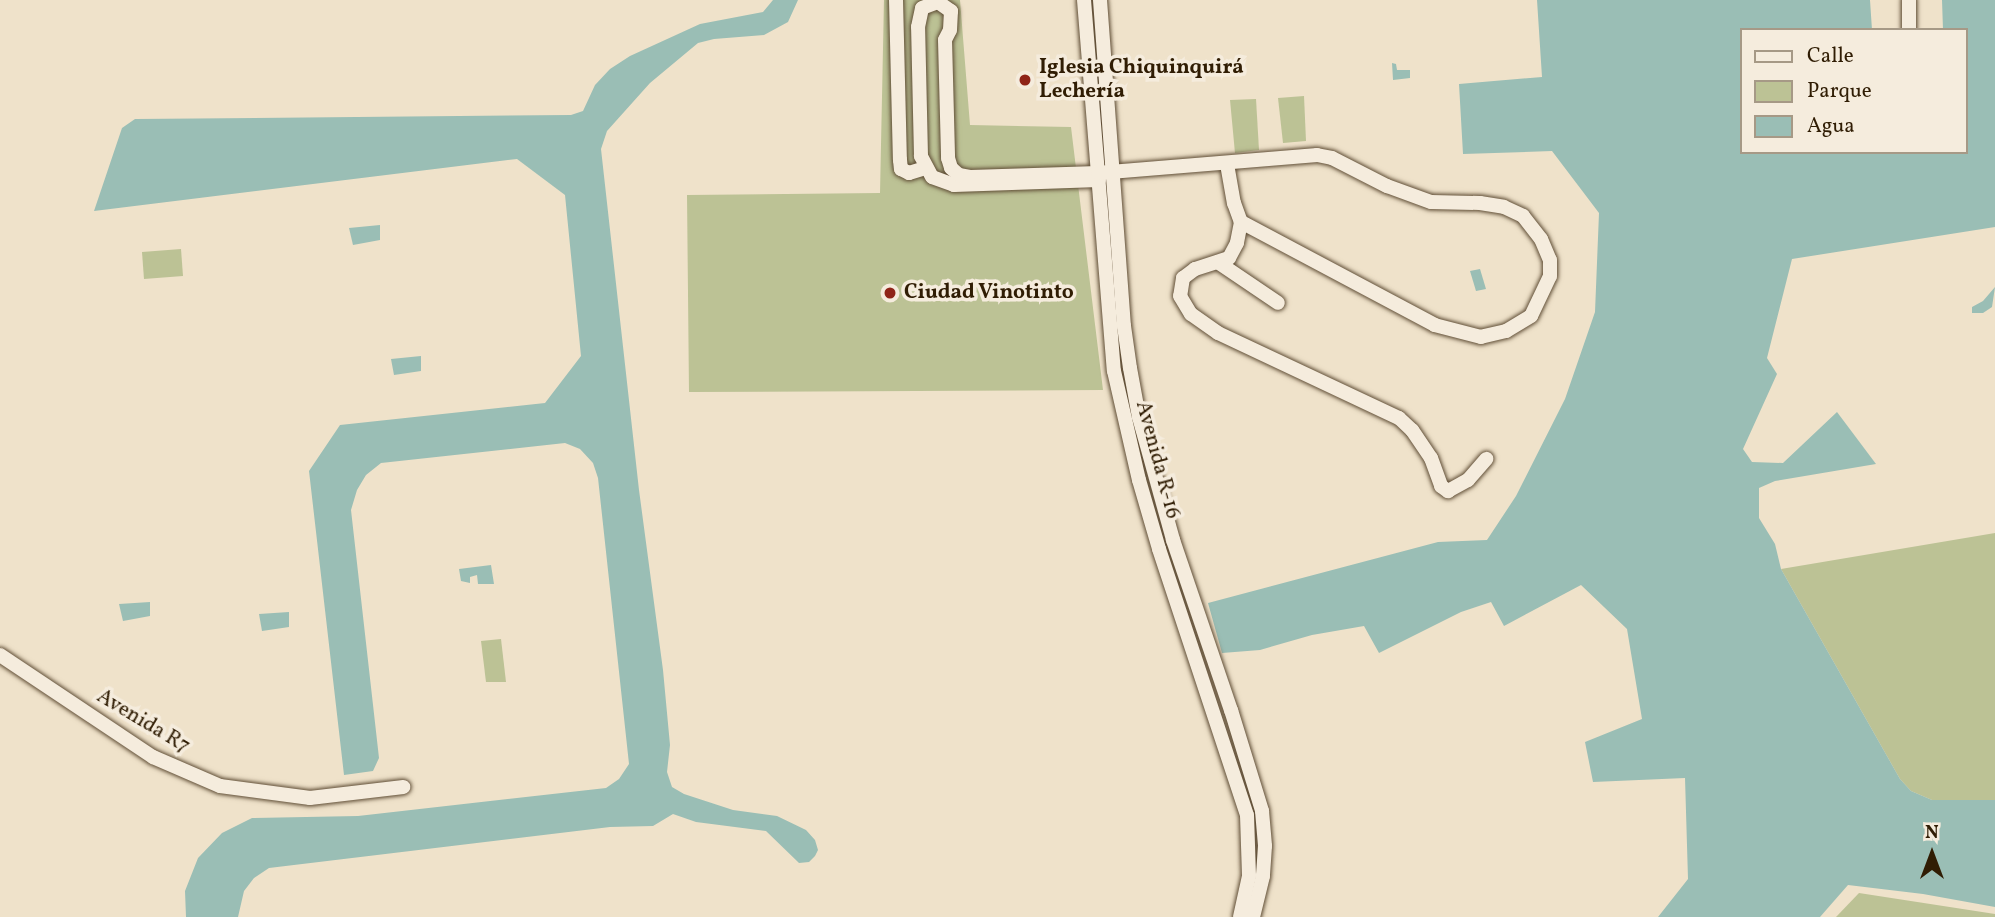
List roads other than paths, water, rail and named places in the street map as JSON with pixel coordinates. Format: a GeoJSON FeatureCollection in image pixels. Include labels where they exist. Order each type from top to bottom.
{"type":"FeatureCollection","features":[{"type":"Feature","properties":{"kind":"street"},"geometry":{"type":"LineString","coordinates":[[896,0],[901,169],[909,173],[925,168]]}},
{"type":"Feature","properties":{"kind":"street","name":"Avenida R-16"},"geometry":{"type":"LineString","coordinates":[[1084,0],[1092,102],[1139,417],[1173,540],[1262,811],[1265,846],[1263,876],[1253,917]]}},
{"type":"Feature","properties":{"kind":"street","name":"Avenida R-16"},"geometry":{"type":"LineString","coordinates":[[1100,0],[1108,101],[1103,175],[1109,336],[1124,422],[1189,646],[1247,815],[1249,876],[1240,917]]}},
{"type":"Feature","properties":{"kind":"street"},"geometry":{"type":"LineString","coordinates":[[1909,0],[1909,28]]}},
{"type":"Feature","properties":{"kind":"street"},"geometry":{"type":"LineString","coordinates":[[1103,175],[970,177],[959,175],[951,168],[948,158],[946,40],[952,19],[945,5],[928,1],[922,8],[918,27],[921,156],[925,168],[942,183],[1103,175],[1317,155],[1332,158],[1387,186],[1431,202],[1504,207],[1523,216],[1533,225],[1550,260],[1550,276],[1531,316],[1506,331],[1481,337],[1435,326],[1241,222]]}},
{"type":"Feature","properties":{"kind":"street"},"geometry":{"type":"LineString","coordinates":[[1092,102],[1108,101]]}},
{"type":"Feature","properties":{"kind":"street"},"geometry":{"type":"LineString","coordinates":[[1227,164],[1234,202],[1241,222],[1234,251],[1219,263],[1195,270],[1183,278],[1181,296],[1191,314],[1218,333],[1399,418],[1412,430],[1431,458],[1441,486],[1448,491],[1468,480],[1486,459]]}},
{"type":"Feature","properties":{"kind":"street"},"geometry":{"type":"LineString","coordinates":[[1219,263],[1278,303]]}},
{"type":"Feature","properties":{"kind":"street","name":"Avenida R7"},"geometry":{"type":"LineString","coordinates":[[0,655],[137,747],[220,786],[310,798],[403,787]]}},
{"type":"Feature","properties":{"kind":"street"},"geometry":{"type":"LineString","coordinates":[[1247,815],[1262,811]]}},
{"type":"Feature","properties":{"kind":"water"},"geometry":{"type":"Polygon","coordinates":[[[773,0],[798,0],[788,22],[764,35],[698,43],[650,83],[607,131],[601,149],[639,490],[663,670],[670,745],[667,772],[672,787],[684,794],[733,810],[777,816],[806,830],[815,840],[818,850],[815,856],[809,862],[799,863],[766,831],[696,822],[673,814],[653,826],[610,827],[269,868],[254,878],[244,891],[238,917],[186,917],[185,891],[198,858],[222,833],[252,818],[358,816],[606,788],[619,779],[629,764],[598,478],[593,463],[580,449],[565,443],[381,463],[366,475],[357,490],[351,510],[379,758],[373,771],[344,775],[309,471],[340,425],[545,403],[581,356],[565,195],[517,159],[94,211],[122,128],[135,119],[571,115],[583,111],[595,85],[610,69],[630,56],[700,24],[763,12],[773,0]]]}},
{"type":"Feature","properties":{"kind":"water"},"geometry":{"type":"Polygon","coordinates":[[[1537,0],[1870,0],[1872,28],[1740,28],[1740,154],[1967,154],[1967,28],[1943,28],[1942,0],[1995,0],[1995,227],[1792,259],[1767,358],[1777,374],[1743,449],[1752,462],[1783,463],[1837,412],[1876,464],[1775,481],[1759,488],[1759,518],[1775,544],[1781,569],[1900,779],[1911,791],[1932,800],[1995,800],[1995,907],[1923,894],[1848,885],[1820,917],[1658,917],[1688,879],[1685,778],[1593,782],[1585,742],[1642,719],[1627,629],[1581,585],[1504,626],[1491,602],[1461,612],[1379,653],[1364,626],[1312,635],[1260,650],[1222,653],[1208,603],[1438,542],[1487,540],[1516,496],[1565,399],[1595,312],[1599,213],[1552,151],[1463,154],[1459,84],[1542,77],[1537,0]]]}},
{"type":"Feature","properties":{"kind":"water"},"geometry":{"type":"Polygon","coordinates":[[[1392,63],[1396,64],[1397,70],[1410,70],[1410,78],[1393,80],[1392,63]]]}},
{"type":"Feature","properties":{"kind":"water"},"geometry":{"type":"Polygon","coordinates":[[[380,225],[380,240],[353,245],[349,228],[380,225]]]}},
{"type":"Feature","properties":{"kind":"water"},"geometry":{"type":"Polygon","coordinates":[[[1480,269],[1486,289],[1476,291],[1470,271],[1480,269]]]}},
{"type":"Feature","properties":{"kind":"water"},"geometry":{"type":"Polygon","coordinates":[[[1995,287],[1992,307],[1983,313],[1972,313],[1972,307],[1983,301],[1995,287]]]}},
{"type":"Feature","properties":{"kind":"water"},"geometry":{"type":"Polygon","coordinates":[[[421,356],[421,371],[394,375],[391,359],[421,356]]]}},
{"type":"Feature","properties":{"kind":"water"},"geometry":{"type":"Polygon","coordinates":[[[491,565],[494,584],[478,584],[477,575],[470,577],[470,583],[461,581],[459,569],[491,565]]]}},
{"type":"Feature","properties":{"kind":"water"},"geometry":{"type":"Polygon","coordinates":[[[150,602],[150,616],[123,621],[119,604],[150,602]]]}},
{"type":"Feature","properties":{"kind":"water"},"geometry":{"type":"Polygon","coordinates":[[[289,612],[289,627],[262,631],[259,614],[289,612]]]}},
{"type":"Feature","properties":{"kind":"place","name":"Iglesia Chiquinquirá Lechería"},"geometry":{"type":"Point","coordinates":[1025,80]}},
{"type":"Feature","properties":{"kind":"place","name":"Ciudad Vinotinto"},"geometry":{"type":"Point","coordinates":[890,293]}}]}
